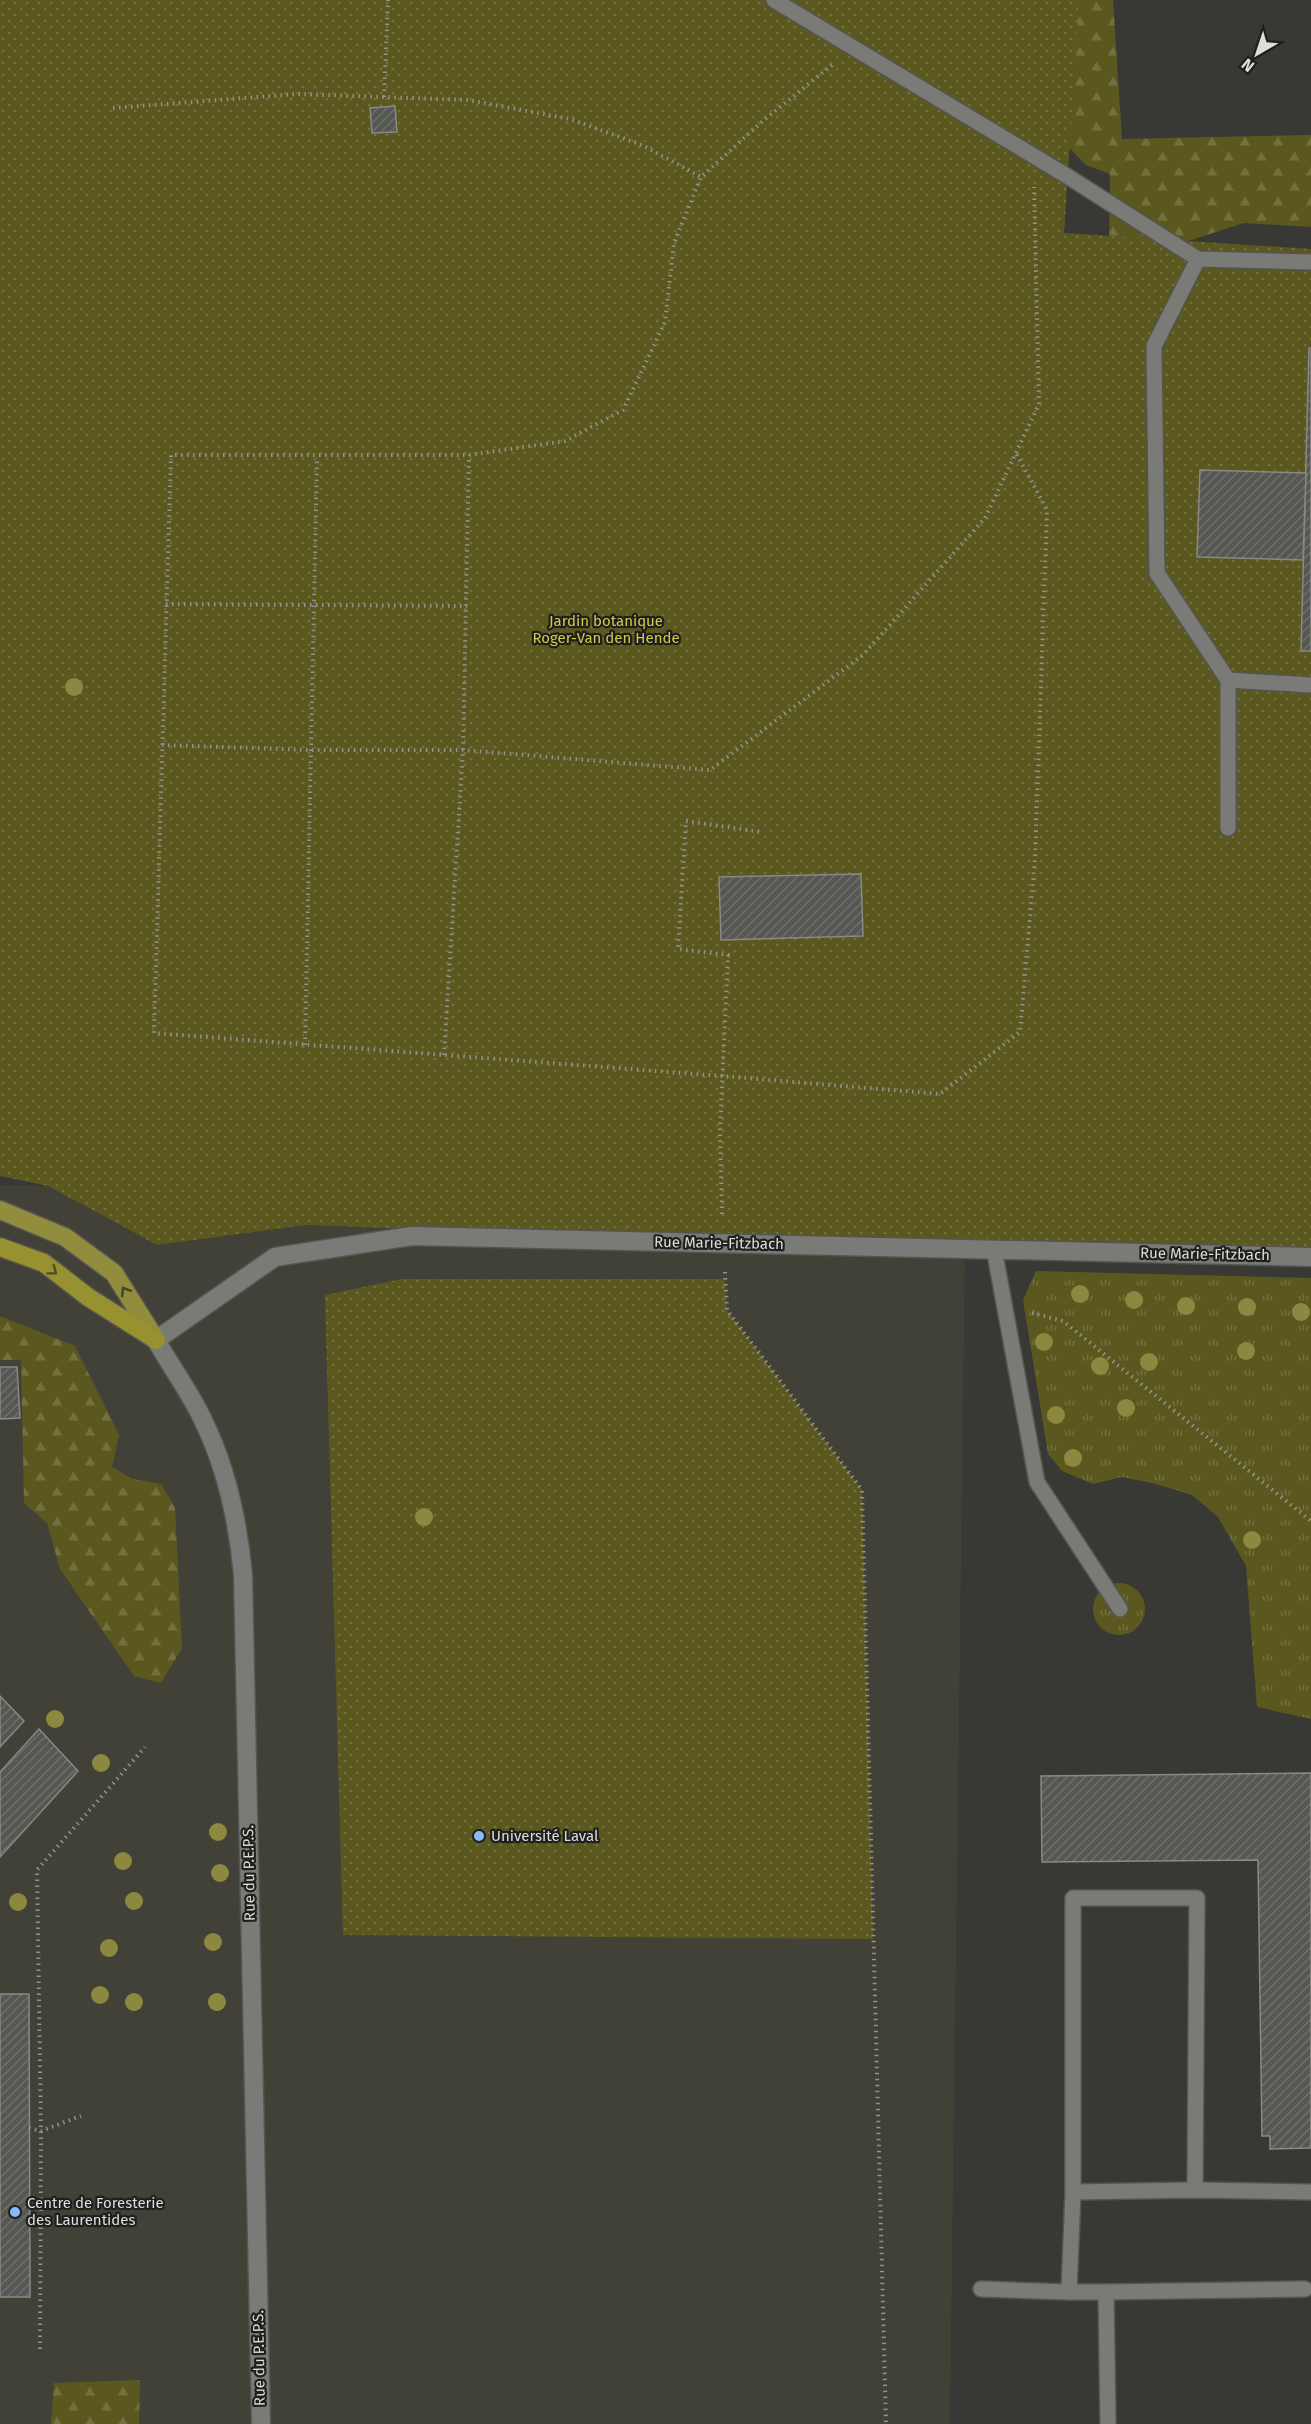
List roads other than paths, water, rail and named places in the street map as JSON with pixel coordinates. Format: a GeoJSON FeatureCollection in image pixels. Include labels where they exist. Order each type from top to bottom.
{"type":"FeatureCollection","features":[{"type":"Feature","properties":{"kind":"highway"},"geometry":{"type":"LineString","coordinates":[[0,1210],[65,1237],[114,1273],[156,1340]]}},
{"type":"Feature","properties":{"kind":"highway"},"geometry":{"type":"LineString","coordinates":[[0,1247],[44,1263],[88,1297],[156,1340]]}},
{"type":"Feature","properties":{"kind":"street","name":"Rue Marie-Fitzbach"},"geometry":{"type":"LineString","coordinates":[[156,1340],[276,1257],[412,1236],[1311,1257]]}},
{"type":"Feature","properties":{"kind":"street","name":"Rue du P.E.P.S."},"geometry":{"type":"LineString","coordinates":[[156,1340],[203,1420],[225,1476],[239,1529],[244,1587],[261,2424]]}},
{"type":"Feature","properties":{"kind":"lane"},"geometry":{"type":"LineString","coordinates":[[774,0],[855,47],[1198,259],[1311,262]]}},
{"type":"Feature","properties":{"kind":"lane"},"geometry":{"type":"LineString","coordinates":[[1198,259],[1154,346],[1157,573],[1228,681],[1228,828]]}},
{"type":"Feature","properties":{"kind":"lane"},"geometry":{"type":"LineString","coordinates":[[1228,681],[1311,685]]}},
{"type":"Feature","properties":{"kind":"lane"},"geometry":{"type":"LineString","coordinates":[[994,1249],[1037,1482],[1120,1609]]}},
{"type":"Feature","properties":{"kind":"lane"},"geometry":{"type":"LineString","coordinates":[[1069,2292],[1073,2192],[1073,1898],[1197,1898],[1195,2190]]}},
{"type":"Feature","properties":{"kind":"lane"},"geometry":{"type":"LineString","coordinates":[[1073,2192],[1195,2190],[1311,2192]]}},
{"type":"Feature","properties":{"kind":"lane"},"geometry":{"type":"LineString","coordinates":[[981,2289],[1069,2292],[1305,2289]]}},
{"type":"Feature","properties":{"kind":"lane"},"geometry":{"type":"LineString","coordinates":[[1106,2292],[1108,2424]]}},
{"type":"Feature","properties":{"kind":"place","name":"Université Laval"},"geometry":{"type":"Point","coordinates":[479,1836]}},
{"type":"Feature","properties":{"kind":"place","name":"Centre de Foresterie des Laurentides"},"geometry":{"type":"Point","coordinates":[15,2212]}},
{"type":"Feature","properties":{"kind":"park label","name":"Jardin botanique Roger-Van den Hende"},"geometry":{"type":"Point","coordinates":[606,630]}}]}
